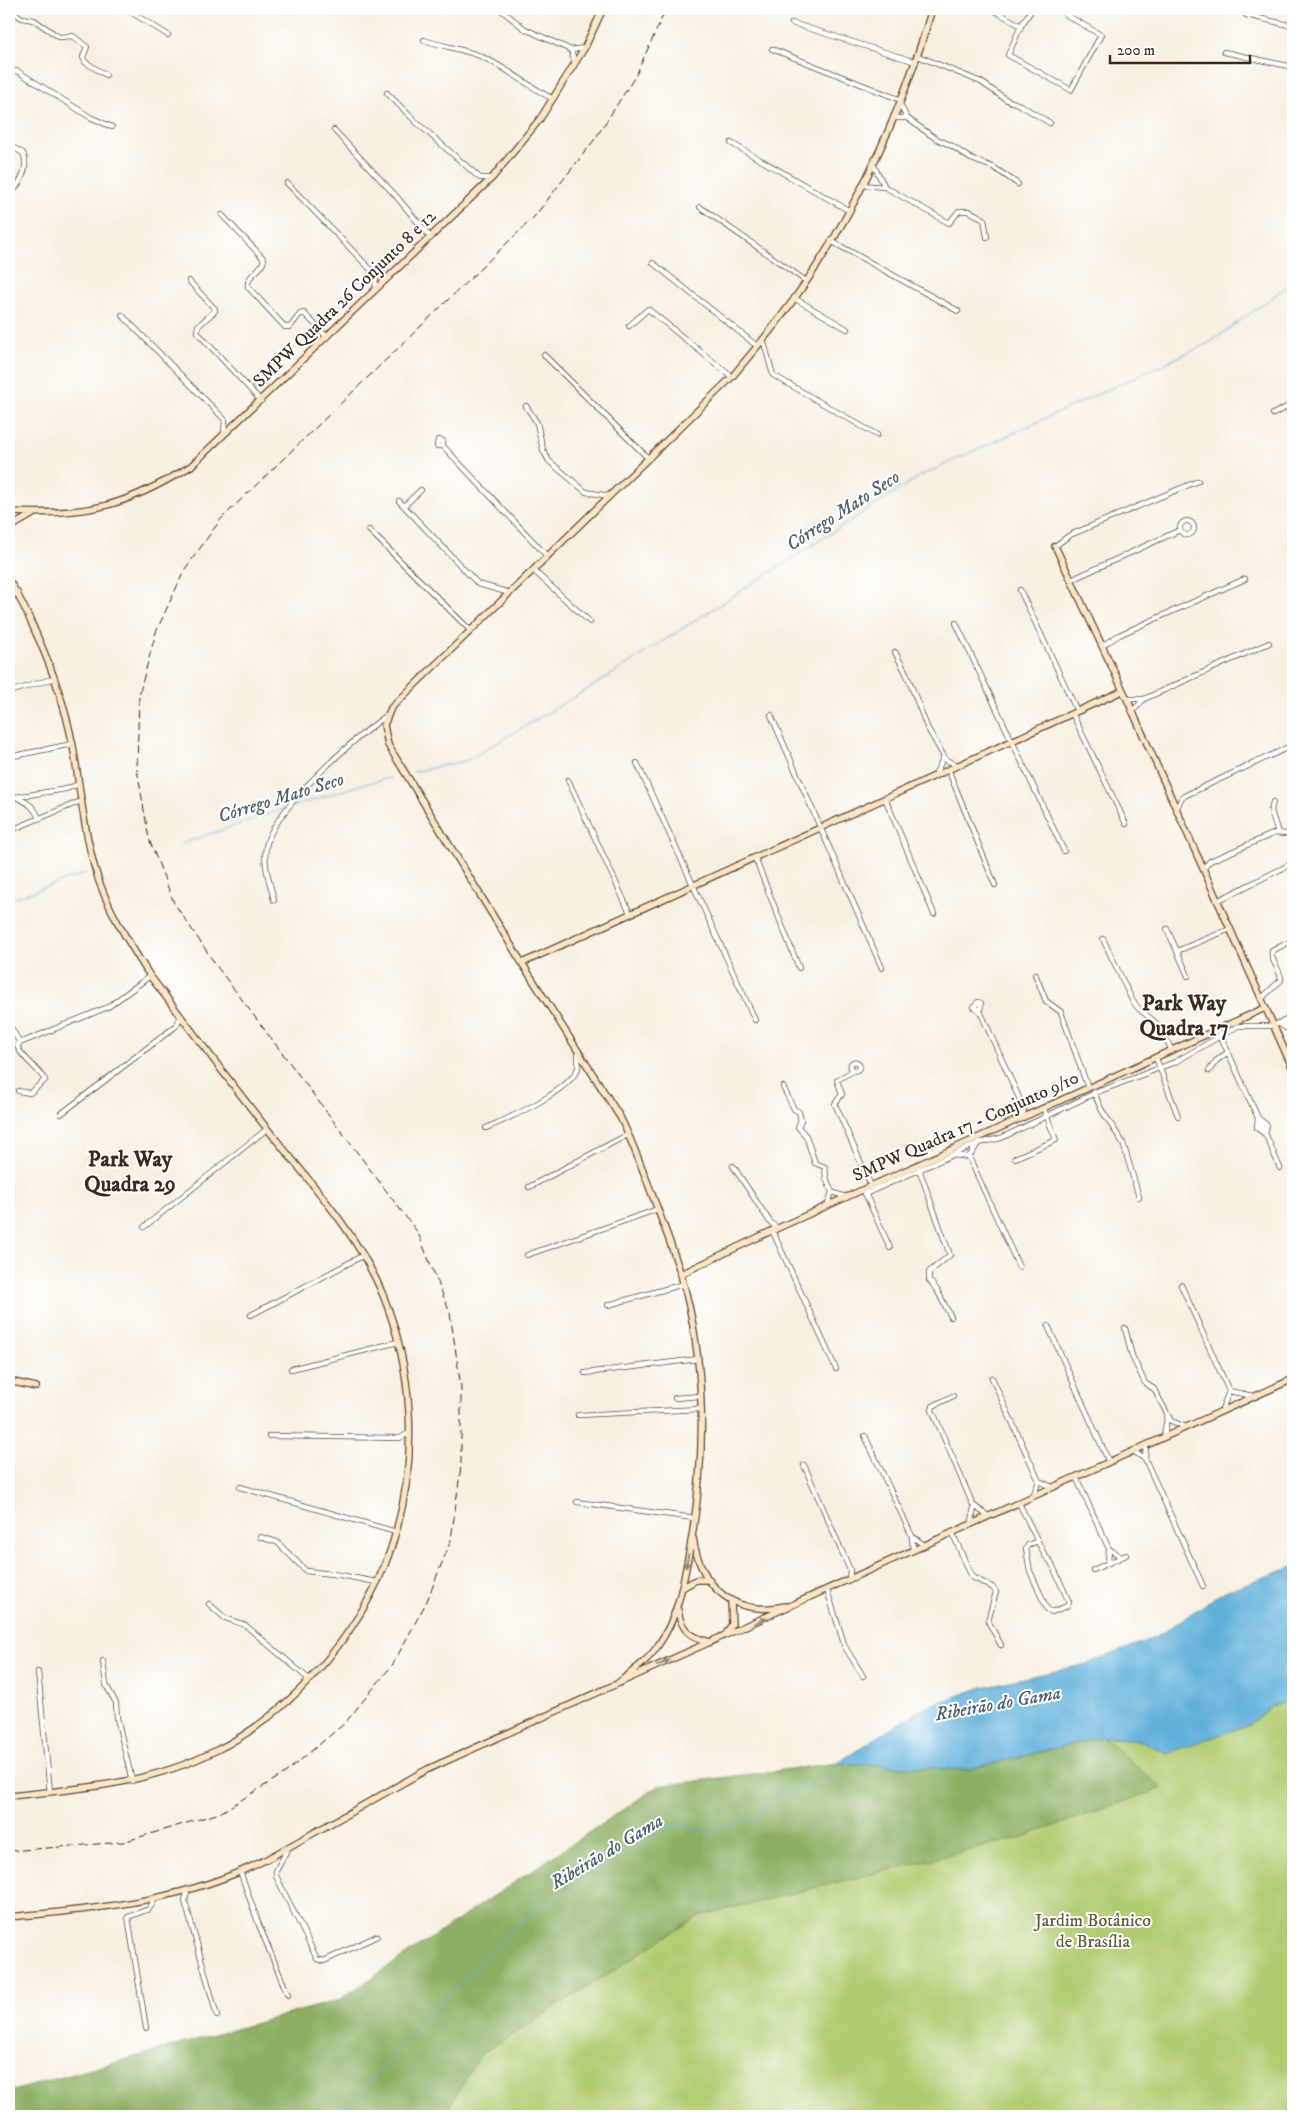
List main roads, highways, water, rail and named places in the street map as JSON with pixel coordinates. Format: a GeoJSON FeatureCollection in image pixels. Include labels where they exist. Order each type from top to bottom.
{"type":"FeatureCollection","features":[{"type":"Feature","properties":{"kind":"water"},"geometry":{"type":"Polygon","coordinates":[[[1293,1567],[1293,1700],[1272,1706],[1248,1725],[1167,1753],[1139,1740],[1102,1737],[965,1770],[837,1763],[925,1707],[983,1687],[1087,1664],[1156,1637],[1225,1591],[1293,1567]]]}},
{"type":"Feature","properties":{"kind":"waterway","name":"Córrego Mato Seco"},"geometry":{"type":"LineString","coordinates":[[413,772],[468,760],[598,683],[920,476],[1209,343],[1293,282]]}},
{"type":"Feature","properties":{"kind":"waterway","name":"Córrego Mato Seco"},"geometry":{"type":"LineString","coordinates":[[292,807],[360,785],[390,778]]}},
{"type":"Feature","properties":{"kind":"waterway","name":"Córrego Mato Seco"},"geometry":{"type":"LineString","coordinates":[[181,844],[286,808]]}},
{"type":"Feature","properties":{"kind":"waterway","name":"Córrego Mato Seco"},"geometry":{"type":"LineString","coordinates":[[9,900],[86,873]]}},
{"type":"Feature","properties":{"kind":"waterway","name":"Ribeirão do Gama"},"geometry":{"type":"LineString","coordinates":[[338,2116],[449,1994],[468,1978],[507,1934],[557,1896],[612,1860],[650,1841],[665,1828],[683,1824],[702,1832],[758,1818],[770,1797],[832,1780],[841,1763]]}},
{"type":"Feature","properties":{"kind":"railway"},"geometry":{"type":"LineString","coordinates":[[9,1851],[123,1842],[220,1813],[285,1773],[345,1723],[393,1664],[427,1601],[451,1540],[461,1466],[461,1387],[450,1313],[418,1233],[218,968],[174,903],[149,839],[137,769],[139,695],[156,632],[185,569],[221,519],[534,217],[595,139],[636,75],[666,9]]}},
{"type":"Feature","properties":{"kind":"district","name":"Park Way Quadra 17"},"geometry":{"type":"Point","coordinates":[1184,1016]}},
{"type":"Feature","properties":{"kind":"district","name":"Park Way Quadra 29"},"geometry":{"type":"Point","coordinates":[130,1172]}},
{"type":"Feature","properties":{"kind":"park label","name":"Jardim Botânico de Brasília"},"geometry":{"type":"Point","coordinates":[1093,1931]}}]}
